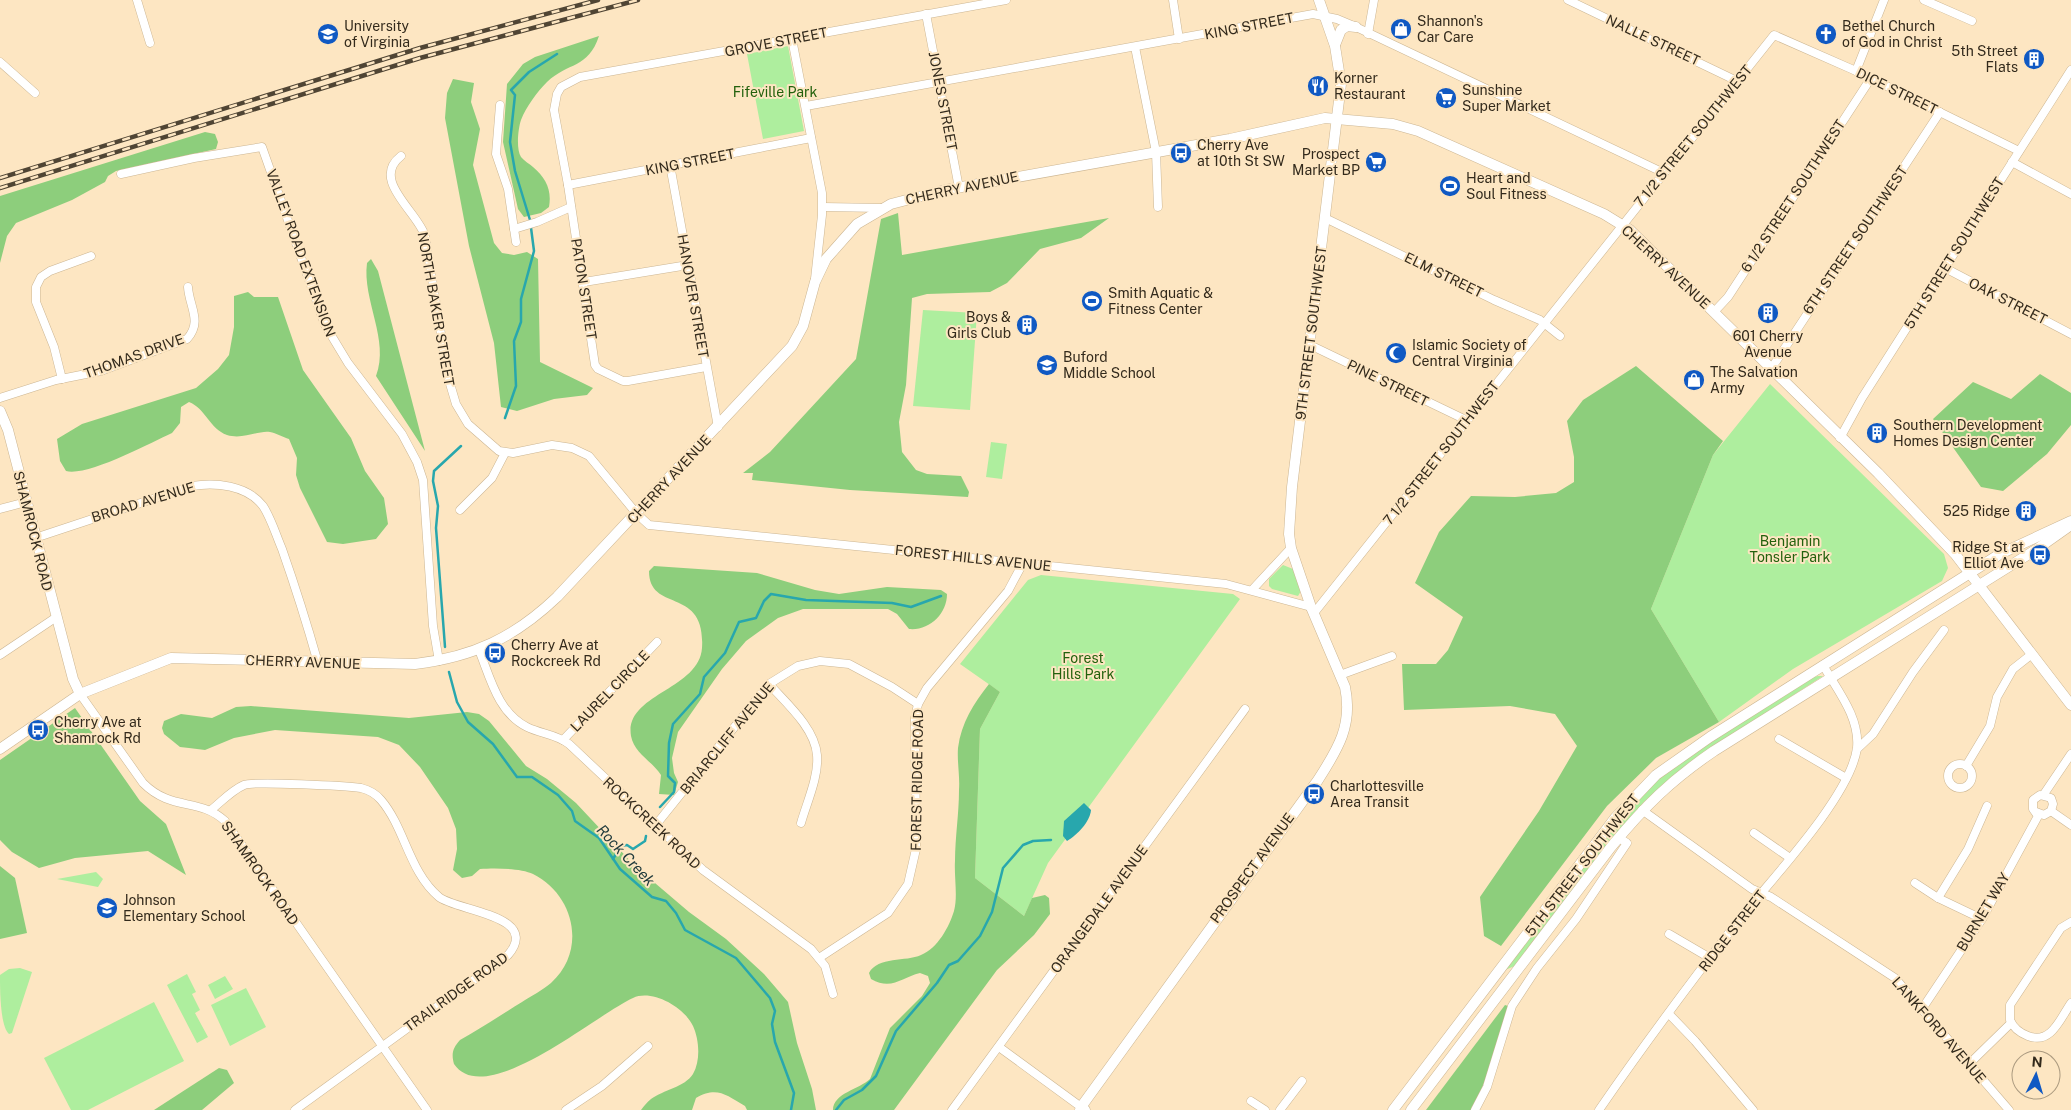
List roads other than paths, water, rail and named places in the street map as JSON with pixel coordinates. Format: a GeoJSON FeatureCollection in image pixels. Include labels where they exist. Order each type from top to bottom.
{"type":"FeatureCollection","features":[{"type":"Feature","properties":{"kind":"street"},"geometry":{"type":"LineString","coordinates":[[137,0],[150,43]]}},
{"type":"Feature","properties":{"kind":"street","name":"GROVE STREET"},"geometry":{"type":"LineString","coordinates":[[556,98],[567,82],[580,77],[1006,0]]}},
{"type":"Feature","properties":{"kind":"street"},"geometry":{"type":"LineString","coordinates":[[1173,0],[1179,39]]}},
{"type":"Feature","properties":{"kind":"street","name":"9TH STREET SOUTHWEST"},"geometry":{"type":"LineString","coordinates":[[1312,610],[1289,534],[1292,487],[1341,84],[1335,46],[1319,0]]}},
{"type":"Feature","properties":{"kind":"street"},"geometry":{"type":"LineString","coordinates":[[1368,34],[1374,0]]}},
{"type":"Feature","properties":{"kind":"street","name":"NALLE STREET"},"geometry":{"type":"LineString","coordinates":[[1568,0],[1737,81]]}},
{"type":"Feature","properties":{"kind":"street"},"geometry":{"type":"LineString","coordinates":[[1856,71],[1884,0]]}},
{"type":"Feature","properties":{"kind":"street"},"geometry":{"type":"LineString","coordinates":[[1924,0],[1972,21]]}},
{"type":"Feature","properties":{"kind":"street","name":"JONES STREET"},"geometry":{"type":"LineString","coordinates":[[926,14],[959,188]]}},
{"type":"Feature","properties":{"kind":"street","name":"KING STREET"},"geometry":{"type":"LineString","coordinates":[[806,106],[1313,14],[1356,26],[1368,34],[1664,173]]}},
{"type":"Feature","properties":{"kind":"street"},"geometry":{"type":"LineString","coordinates":[[1335,46],[1340,30],[1347,26],[1356,26]]}},
{"type":"Feature","properties":{"kind":"street","name":"7 1/2 STREET SOUTHWEST"},"geometry":{"type":"LineString","coordinates":[[1312,610],[1774,35]]}},
{"type":"Feature","properties":{"kind":"street","name":"DICE STREET"},"geometry":{"type":"LineString","coordinates":[[1774,35],[1871,78],[2019,151]]}},
{"type":"Feature","properties":{"kind":"street"},"geometry":{"type":"LineString","coordinates":[[792,39],[806,106],[823,206],[815,282]]}},
{"type":"Feature","properties":{"kind":"street"},"geometry":{"type":"LineString","coordinates":[[1134,47],[1156,152],[1158,207]]}},
{"type":"Feature","properties":{"kind":"street"},"geometry":{"type":"LineString","coordinates":[[0,62],[34,93]]}},
{"type":"Feature","properties":{"kind":"street","name":"5TH STREET SOUTHWEST"},"geometry":{"type":"LineString","coordinates":[[1840,438],[1862,398],[2071,70]]}},
{"type":"Feature","properties":{"kind":"street","name":"6 1/2 STREET SOUTHWEST"},"geometry":{"type":"LineString","coordinates":[[1714,312],[1728,297],[1871,78]]}},
{"type":"Feature","properties":{"kind":"street","name":"PATON STREET"},"geometry":{"type":"LineString","coordinates":[[556,98],[554,110],[598,369],[623,381],[628,381],[706,366]]}},
{"type":"Feature","properties":{"kind":"street"},"geometry":{"type":"LineString","coordinates":[[500,105],[496,154],[508,189],[516,242]]}},
{"type":"Feature","properties":{"kind":"street","name":"6TH STREET SOUTHWEST"},"geometry":{"type":"LineString","coordinates":[[1771,368],[1940,112]]}},
{"type":"Feature","properties":{"kind":"street","name":"CHERRY AVENUE"},"geometry":{"type":"LineString","coordinates":[[0,749],[80,694],[171,658],[222,658],[390,665],[439,661],[478,650],[509,635],[544,609],[637,514],[718,427],[792,346],[804,326],[815,282],[826,259],[844,236],[857,224],[882,208],[912,198],[959,188],[1230,139],[1325,118],[1393,124],[1418,131],[1533,180],[1604,214],[1622,225],[1644,243],[1771,368],[1955,554],[2071,705]]}},
{"type":"Feature","properties":{"kind":"street","name":"KING STREET"},"geometry":{"type":"LineString","coordinates":[[568,185],[811,138]]}},
{"type":"Feature","properties":{"kind":"street","name":"VALLEY ROAD EXTENSION"},"geometry":{"type":"LineString","coordinates":[[121,174],[186,159],[262,147],[317,306],[333,342],[387,411],[411,448],[417,462],[423,480],[433,626],[439,661]]}},
{"type":"Feature","properties":{"kind":"street","name":"NORTH BAKER STREET"},"geometry":{"type":"LineString","coordinates":[[401,156],[392,165],[390,178],[399,197],[418,221],[425,236],[452,394],[462,415],[476,434],[495,449],[505,453]]}},
{"type":"Feature","properties":{"kind":"street"},"geometry":{"type":"LineString","coordinates":[[2012,162],[2071,194]]}},
{"type":"Feature","properties":{"kind":"street","name":"HANOVER STREET"},"geometry":{"type":"LineString","coordinates":[[670,166],[718,427]]}},
{"type":"Feature","properties":{"kind":"street"},"geometry":{"type":"LineString","coordinates":[[514,229],[527,226],[571,206]]}},
{"type":"Feature","properties":{"kind":"street"},"geometry":{"type":"LineString","coordinates":[[823,206],[882,208]]}},
{"type":"Feature","properties":{"kind":"street","name":"ELM STREET"},"geometry":{"type":"LineString","coordinates":[[1325,218],[1544,323],[1560,336]]}},
{"type":"Feature","properties":{"kind":"street"},"geometry":{"type":"LineString","coordinates":[[62,379],[54,347],[36,302],[36,287],[41,277],[50,271],[91,256]]}},
{"type":"Feature","properties":{"kind":"street"},"geometry":{"type":"LineString","coordinates":[[584,282],[688,265]]}},
{"type":"Feature","properties":{"kind":"street","name":"OAK STREET"},"geometry":{"type":"LineString","coordinates":[[1945,268],[2071,334]]}},
{"type":"Feature","properties":{"kind":"street","name":"THOMAS DRIVE"},"geometry":{"type":"LineString","coordinates":[[0,398],[62,379],[101,371],[187,339],[195,328],[196,322],[188,287]]}},
{"type":"Feature","properties":{"kind":"street","name":"PINE STREET"},"geometry":{"type":"LineString","coordinates":[[1310,345],[1466,420]]}},
{"type":"Feature","properties":{"kind":"street","name":"SHAMROCK ROAD"},"geometry":{"type":"LineString","coordinates":[[0,411],[8,430],[72,679],[80,694],[142,784],[151,792],[171,803],[210,810],[216,813],[228,825],[427,1110]]}},
{"type":"Feature","properties":{"kind":"street"},"geometry":{"type":"LineString","coordinates":[[460,510],[492,478],[505,453],[552,445],[572,448],[583,453],[610,480],[637,514]]}},
{"type":"Feature","properties":{"kind":"street","name":"BROAD AVENUE"},"geometry":{"type":"LineString","coordinates":[[35,538],[192,486],[218,484],[239,490],[258,502],[269,518],[289,568],[318,662]]}},
{"type":"Feature","properties":{"kind":"street"},"geometry":{"type":"LineString","coordinates":[[0,509],[26,502]]}},
{"type":"Feature","properties":{"kind":"street","name":"FOREST HILLS AVENUE"},"geometry":{"type":"LineString","coordinates":[[637,514],[649,525],[1226,584],[1252,590],[1312,610]]}},
{"type":"Feature","properties":{"kind":"street"},"geometry":{"type":"LineString","coordinates":[[1969,574],[2027,540],[2071,521]]}},
{"type":"Feature","properties":{"kind":"street"},"geometry":{"type":"LineString","coordinates":[[1978,586],[2071,525]]}},
{"type":"Feature","properties":{"kind":"street"},"geometry":{"type":"LineString","coordinates":[[1252,590],[1292,548]]}},
{"type":"Feature","properties":{"kind":"street","name":"FOREST RIDGE ROAD"},"geometry":{"type":"LineString","coordinates":[[820,958],[888,913],[908,884],[916,849],[915,718],[918,704],[927,688],[1008,591],[1023,563]]}},
{"type":"Feature","properties":{"kind":"street","name":"5TH STREET SOUTHWEST"},"geometry":{"type":"LineString","coordinates":[[1393,1110],[1615,818],[1656,775],[1710,736],[1969,574]]}},
{"type":"Feature","properties":{"kind":"street","name":"5TH STREET SOUTHWEST"},"geometry":{"type":"LineString","coordinates":[[1411,1110],[1619,838],[1642,810],[1677,777],[1978,586]]}},
{"type":"Feature","properties":{"kind":"street","name":"PROSPECT AVENUE"},"geometry":{"type":"LineString","coordinates":[[1082,1109],[1337,750],[1345,732],[1348,713],[1345,687],[1312,610]]}},
{"type":"Feature","properties":{"kind":"street"},"geometry":{"type":"LineString","coordinates":[[0,655],[56,618]]}},
{"type":"Feature","properties":{"kind":"street","name":"RIDGE STREET"},"geometry":{"type":"LineString","coordinates":[[1857,749],[1874,734],[1913,672],[1944,630]]}},
{"type":"Feature","properties":{"kind":"street","name":"LAUREL CIRCLE"},"geometry":{"type":"LineString","coordinates":[[563,740],[657,642]]}},
{"type":"Feature","properties":{"kind":"street","name":"ROCKCREEK ROAD"},"geometry":{"type":"LineString","coordinates":[[478,650],[502,705],[508,713],[525,726],[563,740],[709,875],[811,949],[820,958],[830,976],[833,994]]}},
{"type":"Feature","properties":{"kind":"street"},"geometry":{"type":"LineString","coordinates":[[1966,766],[1990,726],[1997,697],[2013,668],[2032,654]]}},
{"type":"Feature","properties":{"kind":"street"},"geometry":{"type":"LineString","coordinates":[[1340,675],[1392,656]]}},
{"type":"Feature","properties":{"kind":"street","name":"BRIARCLIFF AVENUE"},"geometry":{"type":"LineString","coordinates":[[655,826],[769,684],[798,666],[832,661],[849,664],[918,704]]}},
{"type":"Feature","properties":{"kind":"street","name":"RIDGE STREET"},"geometry":{"type":"LineString","coordinates":[[1599,1110],[1710,958],[1824,814],[1846,778],[1857,749],[1856,727],[1851,714],[1823,665]]}},
{"type":"Feature","properties":{"kind":"street"},"geometry":{"type":"LineString","coordinates":[[769,684],[801,721],[816,746],[817,765],[802,823]]}},
{"type":"Feature","properties":{"kind":"street","name":"ORANGEDALE AVENUE"},"geometry":{"type":"LineString","coordinates":[[952,1110],[1245,709]]}},
{"type":"Feature","properties":{"kind":"street"},"geometry":{"type":"LineString","coordinates":[[1779,739],[1846,778]]}},
{"type":"Feature","properties":{"kind":"street"},"geometry":{"type":"LineString","coordinates":[[2051,811],[2044,815],[2036,812],[2032,804],[2033,800],[2044,794],[2071,754]]}},
{"type":"Feature","properties":{"kind":"street","name":"TRAILRIDGE ROAD"},"geometry":{"type":"LineString","coordinates":[[210,810],[231,794],[250,784],[345,787],[370,791],[382,800],[421,875],[439,896],[454,905],[495,915],[510,927],[515,939],[512,950],[508,955],[295,1110]]}},
{"type":"Feature","properties":{"kind":"street"},"geometry":{"type":"LineString","coordinates":[[2044,794],[2052,801],[2051,811]]}},
{"type":"Feature","properties":{"kind":"street"},"geometry":{"type":"LineString","coordinates":[[1938,898],[1968,848],[1987,806]]}},
{"type":"Feature","properties":{"kind":"street","name":"LANKFORD AVENUE"},"geometry":{"type":"LineString","coordinates":[[1642,810],[1752,889],[1771,897],[1895,978],[2009,1110]]}},
{"type":"Feature","properties":{"kind":"street"},"geometry":{"type":"LineString","coordinates":[[2051,811],[2071,825]]}},
{"type":"Feature","properties":{"kind":"street","name":"BURNET WAY"},"geometry":{"type":"LineString","coordinates":[[1922,1009],[1982,919],[2038,816],[2036,812]]}},
{"type":"Feature","properties":{"kind":"street"},"geometry":{"type":"LineString","coordinates":[[1754,833],[1790,858]]}},
{"type":"Feature","properties":{"kind":"street","name":"5TH STREET SOUTHWEST"},"geometry":{"type":"LineString","coordinates":[[1476,1110],[1487,1087],[1512,1006],[1537,968],[1556,945],[1627,844],[1619,838]]}},
{"type":"Feature","properties":{"kind":"street"},"geometry":{"type":"LineString","coordinates":[[1915,883],[1938,898],[1982,919]]}},
{"type":"Feature","properties":{"kind":"street","name":"5TH STREET SOUTHWEST"},"geometry":{"type":"LineString","coordinates":[[1573,897],[1585,905]]}},
{"type":"Feature","properties":{"kind":"street"},"geometry":{"type":"LineString","coordinates":[[2071,922],[2061,928],[2010,1005],[2009,1016],[2011,1023],[2022,1033],[2035,1038],[2043,1038],[2052,1031],[2071,1003]]}},
{"type":"Feature","properties":{"kind":"street"},"geometry":{"type":"LineString","coordinates":[[1669,934],[1710,958]]}},
{"type":"Feature","properties":{"kind":"street"},"geometry":{"type":"LineString","coordinates":[[1494,977],[1506,986]]}},
{"type":"Feature","properties":{"kind":"street"},"geometry":{"type":"LineString","coordinates":[[1669,1014],[1695,1041],[1753,1110]]}},
{"type":"Feature","properties":{"kind":"street"},"geometry":{"type":"LineString","coordinates":[[1969,1064],[2011,1023]]}},
{"type":"Feature","properties":{"kind":"street"},"geometry":{"type":"LineString","coordinates":[[566,1110],[602,1086],[648,1046]]}},
{"type":"Feature","properties":{"kind":"street"},"geometry":{"type":"LineString","coordinates":[[999,1047],[1082,1109]]}},
{"type":"Feature","properties":{"kind":"street"},"geometry":{"type":"LineString","coordinates":[[1280,1110],[1302,1081]]}},
{"type":"Feature","properties":{"kind":"street"},"geometry":{"type":"LineString","coordinates":[[1251,1101],[1265,1110]]}},
{"type":"Feature","properties":{"kind":"water"},"geometry":{"type":"Polygon","coordinates":[[[1084,803],[1091,810],[1086,824],[1067,841],[1063,836],[1064,821],[1084,803]]]}},
{"type":"Feature","properties":{"kind":"waterway"},"geometry":{"type":"LineString","coordinates":[[505,418],[516,386],[514,341],[521,322],[521,299],[534,251],[530,220],[515,171],[510,142],[515,95],[511,90],[529,72],[557,54]]}},
{"type":"Feature","properties":{"kind":"waterway","name":"Rock Creek"},"geometry":{"type":"LineString","coordinates":[[445,647],[436,528],[438,506],[433,481],[434,471],[461,446]]}},
{"type":"Feature","properties":{"kind":"waterway"},"geometry":{"type":"LineString","coordinates":[[660,807],[674,792],[675,783],[668,776],[669,743],[673,724],[700,694],[704,677],[725,653],[739,622],[756,618],[764,601],[771,594],[806,600],[892,603],[911,607],[941,596]]}},
{"type":"Feature","properties":{"kind":"waterway","name":"Rock Creek"},"geometry":{"type":"LineString","coordinates":[[449,672],[457,702],[468,722],[493,744],[517,777],[532,777],[558,795],[572,811],[575,821],[599,838],[620,869],[652,897],[666,901],[676,913],[685,930],[736,958],[770,998],[775,1011],[772,1024],[775,1042],[794,1093],[791,1110]]}},
{"type":"Feature","properties":{"kind":"waterway"},"geometry":{"type":"LineString","coordinates":[[613,859],[621,846],[627,845],[633,849],[645,841],[646,836]]}},
{"type":"Feature","properties":{"kind":"waterway"},"geometry":{"type":"LineString","coordinates":[[836,1110],[844,1100],[862,1090],[876,1076],[896,1031],[937,983],[949,965],[958,961],[980,936],[992,912],[1003,868],[1023,845],[1033,841],[1051,840]]}},
{"type":"Feature","properties":{"kind":"railway"},"geometry":{"type":"LineString","coordinates":[[0,178],[420,48],[598,0]]}},
{"type":"Feature","properties":{"kind":"railway"},"geometry":{"type":"LineString","coordinates":[[0,188],[420,58],[638,0]]}},
{"type":"Feature","properties":{"kind":"place","name":"Shannon's Car Care"},"geometry":{"type":"Point","coordinates":[1401,29]}},
{"type":"Feature","properties":{"kind":"place","name":"University of Virginia"},"geometry":{"type":"Point","coordinates":[328,34]}},
{"type":"Feature","properties":{"kind":"place","name":"Bethel Church of God in Christ"},"geometry":{"type":"Point","coordinates":[1826,34]}},
{"type":"Feature","properties":{"kind":"place","name":"5th Street Flats"},"geometry":{"type":"Point","coordinates":[2034,59]}},
{"type":"Feature","properties":{"kind":"place","name":"Korner Restaurant"},"geometry":{"type":"Point","coordinates":[1318,86]}},
{"type":"Feature","properties":{"kind":"place","name":"Sunshine Super Market"},"geometry":{"type":"Point","coordinates":[1446,98]}},
{"type":"Feature","properties":{"kind":"place","name":"Cherry Ave at 10th St SW"},"geometry":{"type":"Point","coordinates":[1181,153]}},
{"type":"Feature","properties":{"kind":"place","name":"Prospect Market BP"},"geometry":{"type":"Point","coordinates":[1376,162]}},
{"type":"Feature","properties":{"kind":"place","name":"Heart and Soul Fitness"},"geometry":{"type":"Point","coordinates":[1450,186]}},
{"type":"Feature","properties":{"kind":"place","name":"Smith Aquatic & Fitness Center"},"geometry":{"type":"Point","coordinates":[1092,301]}},
{"type":"Feature","properties":{"kind":"place","name":"601 Cherry Avenue"},"geometry":{"type":"Point","coordinates":[1768,313]}},
{"type":"Feature","properties":{"kind":"place","name":"Boys & Girls Club"},"geometry":{"type":"Point","coordinates":[1027,325]}},
{"type":"Feature","properties":{"kind":"place","name":"Islamic Society of Central Virginia"},"geometry":{"type":"Point","coordinates":[1396,353]}},
{"type":"Feature","properties":{"kind":"place","name":"Buford Middle School"},"geometry":{"type":"Point","coordinates":[1047,365]}},
{"type":"Feature","properties":{"kind":"place","name":"The Salvation Army"},"geometry":{"type":"Point","coordinates":[1694,380]}},
{"type":"Feature","properties":{"kind":"place","name":"Southern Development Homes Design Center"},"geometry":{"type":"Point","coordinates":[1877,433]}},
{"type":"Feature","properties":{"kind":"place","name":"525 Ridge"},"geometry":{"type":"Point","coordinates":[2026,511]}},
{"type":"Feature","properties":{"kind":"place","name":"Ridge St at Elliot Ave"},"geometry":{"type":"Point","coordinates":[2040,555]}},
{"type":"Feature","properties":{"kind":"place","name":"Cherry Ave at Rockcreek Rd"},"geometry":{"type":"Point","coordinates":[495,653]}},
{"type":"Feature","properties":{"kind":"place","name":"Cherry Ave at Shamrock Rd"},"geometry":{"type":"Point","coordinates":[38,730]}},
{"type":"Feature","properties":{"kind":"place","name":"Charlottesville Area Transit"},"geometry":{"type":"Point","coordinates":[1314,794]}},
{"type":"Feature","properties":{"kind":"place","name":"Johnson Elementary School"},"geometry":{"type":"Point","coordinates":[107,908]}},
{"type":"Feature","properties":{"kind":"park label","name":"Fifeville Park"},"geometry":{"type":"Point","coordinates":[775,92]}},
{"type":"Feature","properties":{"kind":"park label","name":"Benjamin Tonsler Park"},"geometry":{"type":"Point","coordinates":[1790,550]}},
{"type":"Feature","properties":{"kind":"park label","name":"Forest Hills Park"},"geometry":{"type":"Point","coordinates":[1083,666]}}]}
